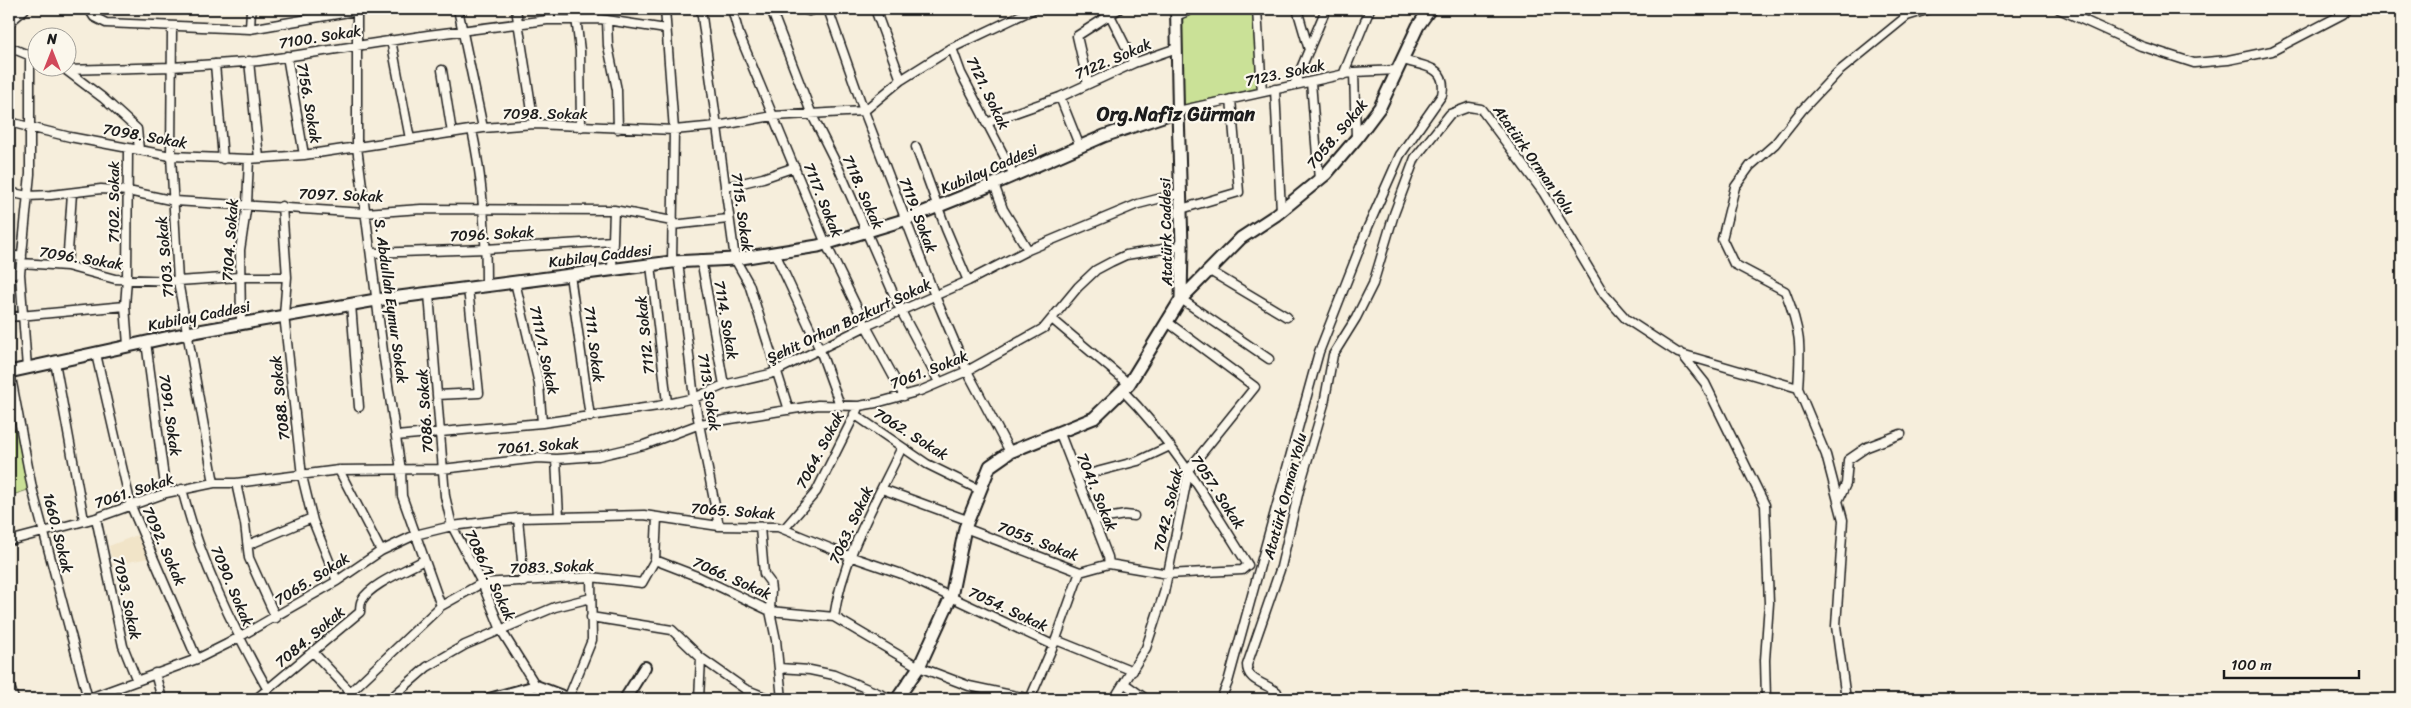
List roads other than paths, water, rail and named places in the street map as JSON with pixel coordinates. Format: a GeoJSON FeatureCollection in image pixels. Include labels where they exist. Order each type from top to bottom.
{"type":"FeatureCollection","features":[{"type":"Feature","properties":{"kind":"main road","name":"7058. Sokak"},"geometry":{"type":"LineString","coordinates":[[1181,299],[1241,238],[1281,211],[1319,180],[1356,139],[1380,107],[1418,26],[1430,9]]}},
{"type":"Feature","properties":{"kind":"main road","name":"Kubilay Caddesi"},"geometry":{"type":"LineString","coordinates":[[9,372],[96,354],[128,345],[284,314],[376,300],[675,261],[735,259],[826,244],[904,220],[994,184],[1080,146],[1178,111]]}},
{"type":"Feature","properties":{"kind":"main road","name":"Atatürk Caddesi"},"geometry":{"type":"LineString","coordinates":[[897,699],[919,667],[951,597],[966,524],[990,466],[1010,452],[1094,418],[1126,387],[1181,299],[1182,246],[1178,111]]}},
{"type":"Feature","properties":{"kind":"street"},"geometry":{"type":"LineString","coordinates":[[9,23],[25,9]]}},
{"type":"Feature","properties":{"kind":"street"},"geometry":{"type":"LineString","coordinates":[[89,9],[94,17],[106,22],[172,27],[250,29],[366,9]]}},
{"type":"Feature","properties":{"kind":"street"},"geometry":{"type":"LineString","coordinates":[[250,29],[251,9]]}},
{"type":"Feature","properties":{"kind":"street"},"geometry":{"type":"LineString","coordinates":[[458,9],[461,32],[483,128]]}},
{"type":"Feature","properties":{"kind":"street"},"geometry":{"type":"LineString","coordinates":[[516,9],[534,124]]}},
{"type":"Feature","properties":{"kind":"street"},"geometry":{"type":"LineString","coordinates":[[575,9],[580,51],[582,127]]}},
{"type":"Feature","properties":{"kind":"street","name":"7113. Sokak"},"geometry":{"type":"LineString","coordinates":[[665,9],[674,130],[672,223],[675,261],[694,398],[719,526]]}},
{"type":"Feature","properties":{"kind":"street","name":"7115. Sokak"},"geometry":{"type":"LineString","coordinates":[[701,9],[728,219],[735,259],[749,284],[789,410]]}},
{"type":"Feature","properties":{"kind":"street","name":"7117. Sokak"},"geometry":{"type":"LineString","coordinates":[[732,9],[739,34],[826,244],[866,326],[904,396]]}},
{"type":"Feature","properties":{"kind":"street","name":"7118. Sokak"},"geometry":{"type":"LineString","coordinates":[[771,9],[812,115],[839,169],[901,311],[939,382]]}},
{"type":"Feature","properties":{"kind":"street"},"geometry":{"type":"LineString","coordinates":[[803,9],[809,11],[816,9]]}},
{"type":"Feature","properties":{"kind":"street","name":"7119. Sokak"},"geometry":{"type":"LineString","coordinates":[[828,9],[904,220],[935,296],[968,371],[1010,452]]}},
{"type":"Feature","properties":{"kind":"street"},"geometry":{"type":"LineString","coordinates":[[875,9],[901,80]]}},
{"type":"Feature","properties":{"kind":"street"},"geometry":{"type":"LineString","coordinates":[[864,111],[901,80],[952,48],[1034,9]]}},
{"type":"Feature","properties":{"kind":"street"},"geometry":{"type":"LineString","coordinates":[[1088,84],[1077,36],[1119,9]]}},
{"type":"Feature","properties":{"kind":"street"},"geometry":{"type":"LineString","coordinates":[[1176,12],[1193,9]]}},
{"type":"Feature","properties":{"kind":"street"},"geometry":{"type":"LineString","coordinates":[[1257,9],[1262,92]]}},
{"type":"Feature","properties":{"kind":"street"},"geometry":{"type":"LineString","coordinates":[[1297,9],[1309,50]]}},
{"type":"Feature","properties":{"kind":"street"},"geometry":{"type":"LineString","coordinates":[[1294,85],[1326,9]]}},
{"type":"Feature","properties":{"kind":"street"},"geometry":{"type":"LineString","coordinates":[[1343,75],[1370,9]]}},
{"type":"Feature","properties":{"kind":"street"},"geometry":{"type":"LineString","coordinates":[[1846,699],[1836,626],[1843,520],[1826,455],[1798,388],[1801,343],[1796,320],[1785,290],[1734,264],[1722,239],[1735,186],[1750,166],[1775,144],[1802,110],[1836,73],[1907,16],[1930,9]]}},
{"type":"Feature","properties":{"kind":"street"},"geometry":{"type":"LineString","coordinates":[[2059,9],[2141,46],[2194,63],[2228,60],[2272,51],[2343,14],[2347,9]]}},
{"type":"Feature","properties":{"kind":"street","name":"S. Abdullah Eymur Sokak"},"geometry":{"type":"LineString","coordinates":[[357,10],[357,147],[372,253],[376,300],[401,470],[402,496],[415,536]]}},
{"type":"Feature","properties":{"kind":"street","name":"Atatürk Caddesi"},"geometry":{"type":"LineString","coordinates":[[1176,12],[1178,111]]}},
{"type":"Feature","properties":{"kind":"street"},"geometry":{"type":"LineString","coordinates":[[1110,15],[1134,63]]}},
{"type":"Feature","properties":{"kind":"street","name":"7100. Sokak"},"geometry":{"type":"LineString","coordinates":[[78,69],[172,67],[249,61],[547,20],[607,20],[666,29]]}},
{"type":"Feature","properties":{"kind":"street"},"geometry":{"type":"LineString","coordinates":[[607,20],[608,46],[616,90],[618,129]]}},
{"type":"Feature","properties":{"kind":"street","name":"7103. Sokak"},"geometry":{"type":"LineString","coordinates":[[172,27],[171,156],[178,281],[214,483]]}},
{"type":"Feature","properties":{"kind":"street"},"geometry":{"type":"LineString","coordinates":[[391,40],[410,139]]}},
{"type":"Feature","properties":{"kind":"street"},"geometry":{"type":"LineString","coordinates":[[10,48],[28,56]]}},
{"type":"Feature","properties":{"kind":"street","name":"7121. Sokak"},"geometry":{"type":"LineString","coordinates":[[952,48],[961,73],[1014,175]]}},
{"type":"Feature","properties":{"kind":"street","name":"7122. Sokak"},"geometry":{"type":"LineString","coordinates":[[986,123],[1060,97],[1134,63],[1177,48]]}},
{"type":"Feature","properties":{"kind":"street","name":"7156. Sokak"},"geometry":{"type":"LineString","coordinates":[[287,56],[304,155]]}},
{"type":"Feature","properties":{"kind":"street"},"geometry":{"type":"LineString","coordinates":[[249,61],[259,158]]}},
{"type":"Feature","properties":{"kind":"street"},"geometry":{"type":"LineString","coordinates":[[215,64],[223,159]]}},
{"type":"Feature","properties":{"kind":"street","name":"7123. Sokak"},"geometry":{"type":"LineString","coordinates":[[1178,111],[1354,72],[1401,65],[1436,70],[1444,85],[1442,95],[1400,155],[1368,227],[1319,352],[1258,567],[1228,682],[1221,699]]}},
{"type":"Feature","properties":{"kind":"street"},"geometry":{"type":"LineString","coordinates":[[442,70],[452,133]]}},
{"type":"Feature","properties":{"kind":"street"},"geometry":{"type":"LineString","coordinates":[[1354,72],[1356,139]]}},
{"type":"Feature","properties":{"kind":"street"},"geometry":{"type":"LineString","coordinates":[[27,368],[20,274],[30,174],[33,78]]}},
{"type":"Feature","properties":{"kind":"street"},"geometry":{"type":"LineString","coordinates":[[75,78],[103,98],[137,129],[139,150]]}},
{"type":"Feature","properties":{"kind":"street"},"geometry":{"type":"LineString","coordinates":[[1312,82],[1319,180]]}},
{"type":"Feature","properties":{"kind":"street"},"geometry":{"type":"LineString","coordinates":[[1275,89],[1281,211]]}},
{"type":"Feature","properties":{"kind":"street"},"geometry":{"type":"LineString","coordinates":[[1060,97],[1080,146]]}},
{"type":"Feature","properties":{"kind":"street"},"geometry":{"type":"LineString","coordinates":[[1181,209],[1239,192],[1231,99]]}},
{"type":"Feature","properties":{"kind":"street","name":"Atatürk Orman Yolu"},"geometry":{"type":"LineString","coordinates":[[1278,699],[1277,692],[1247,674],[1247,666],[1281,567],[1300,482],[1324,404],[1333,355],[1344,334],[1356,318],[1373,284],[1394,214],[1415,158],[1450,114],[1469,107],[1481,109],[1543,192],[1604,294],[1626,319],[1681,354],[1798,388]]}},
{"type":"Feature","properties":{"kind":"street","name":"7098. Sokak"},"geometry":{"type":"LineString","coordinates":[[9,122],[70,137],[171,156],[249,159],[304,155],[483,128],[534,124],[674,130],[717,126],[772,116],[864,111]]}},
{"type":"Feature","properties":{"kind":"street"},"geometry":{"type":"LineString","coordinates":[[472,130],[486,249],[486,286]]}},
{"type":"Feature","properties":{"kind":"street"},"geometry":{"type":"LineString","coordinates":[[916,146],[968,281]]}},
{"type":"Feature","properties":{"kind":"street","name":"7102. Sokak"},"geometry":{"type":"LineString","coordinates":[[128,148],[128,279],[125,306],[128,345]]}},
{"type":"Feature","properties":{"kind":"street","name":"7104. Sokak"},"geometry":{"type":"LineString","coordinates":[[241,324],[240,250],[247,204],[249,159]]}},
{"type":"Feature","properties":{"kind":"street"},"geometry":{"type":"LineString","coordinates":[[724,187],[763,178],[795,167]]}},
{"type":"Feature","properties":{"kind":"street"},"geometry":{"type":"LineString","coordinates":[[994,184],[1003,209],[1028,250]]}},
{"type":"Feature","properties":{"kind":"street","name":"7097. Sokak"},"geometry":{"type":"LineString","coordinates":[[9,192],[27,196],[101,189],[128,191],[175,201],[282,206],[365,213],[421,209],[614,210],[672,223],[728,219]]}},
{"type":"Feature","properties":{"kind":"street"},"geometry":{"type":"LineString","coordinates":[[67,266],[72,193]]}},
{"type":"Feature","properties":{"kind":"street","name":"Şehit Orhan Bozkurt Sokak"},"geometry":{"type":"LineString","coordinates":[[396,436],[439,434],[542,424],[694,398],[724,385],[776,371],[866,326],[968,281],[1028,250],[1138,204],[1181,193]]}},
{"type":"Feature","properties":{"kind":"street","name":"7088. Sokak"},"geometry":{"type":"LineString","coordinates":[[282,206],[287,277],[284,314],[302,476],[312,518],[337,581]]}},
{"type":"Feature","properties":{"kind":"street"},"geometry":{"type":"LineString","coordinates":[[612,270],[614,210]]}},
{"type":"Feature","properties":{"kind":"street","name":"7096. Sokak"},"geometry":{"type":"LineString","coordinates":[[372,253],[486,249],[613,241]]}},
{"type":"Feature","properties":{"kind":"street","name":"7061. Sokak"},"geometry":{"type":"LineString","coordinates":[[9,541],[43,530],[96,518],[166,492],[214,483],[236,483],[340,470],[442,468],[538,458],[556,459],[598,456],[644,445],[700,424],[789,410],[840,405],[859,406],[904,396],[968,371],[1044,328],[1078,287],[1096,270],[1126,255],[1182,246]]}},
{"type":"Feature","properties":{"kind":"street"},"geometry":{"type":"LineString","coordinates":[[775,253],[820,350],[840,405]]}},
{"type":"Feature","properties":{"kind":"street","name":"7096. Sokak"},"geometry":{"type":"LineString","coordinates":[[9,255],[21,260],[67,266],[115,279],[178,281],[240,277],[287,277]]}},
{"type":"Feature","properties":{"kind":"street","name":"7114. Sokak"},"geometry":{"type":"LineString","coordinates":[[702,259],[724,385]]}},
{"type":"Feature","properties":{"kind":"street","name":"7112. Sokak"},"geometry":{"type":"LineString","coordinates":[[651,265],[667,403]]}},
{"type":"Feature","properties":{"kind":"street"},"geometry":{"type":"LineString","coordinates":[[1210,271],[1287,317]]}},
{"type":"Feature","properties":{"kind":"street"},"geometry":{"type":"LineString","coordinates":[[9,272],[20,274]]}},
{"type":"Feature","properties":{"kind":"street","name":"7111. Sokak"},"geometry":{"type":"LineString","coordinates":[[570,275],[590,417]]}},
{"type":"Feature","properties":{"kind":"street","name":"7111/1. Sokak"},"geometry":{"type":"LineString","coordinates":[[515,282],[539,384],[542,424]]}},
{"type":"Feature","properties":{"kind":"street"},"geometry":{"type":"LineString","coordinates":[[437,395],[479,393],[468,288]]}},
{"type":"Feature","properties":{"kind":"street","name":"7086. Sokak"},"geometry":{"type":"LineString","coordinates":[[429,294],[442,468],[445,496],[452,526]]}},
{"type":"Feature","properties":{"kind":"street"},"geometry":{"type":"LineString","coordinates":[[1181,299],[1269,359]]}},
{"type":"Feature","properties":{"kind":"street"},"geometry":{"type":"LineString","coordinates":[[352,304],[359,407]]}},
{"type":"Feature","properties":{"kind":"street"},"geometry":{"type":"LineString","coordinates":[[9,317],[125,306]]}},
{"type":"Feature","properties":{"kind":"street"},"geometry":{"type":"LineString","coordinates":[[1052,319],[1126,387]]}},
{"type":"Feature","properties":{"kind":"street","name":"7042. Sokak"},"geometry":{"type":"LineString","coordinates":[[1114,699],[1126,684],[1146,648],[1164,593],[1189,469],[1255,387],[1166,321]]}},
{"type":"Feature","properties":{"kind":"street","name":"7091. Sokak"},"geometry":{"type":"LineString","coordinates":[[146,342],[166,492]]}},
{"type":"Feature","properties":{"kind":"street","name":"7092. Sokak"},"geometry":{"type":"LineString","coordinates":[[96,354],[131,506],[197,659]]}},
{"type":"Feature","properties":{"kind":"street"},"geometry":{"type":"LineString","coordinates":[[1681,354],[1705,383],[1766,505],[1769,603],[1765,660],[1766,699]]}},
{"type":"Feature","properties":{"kind":"street"},"geometry":{"type":"LineString","coordinates":[[55,362],[84,520]]}},
{"type":"Feature","properties":{"kind":"street","name":"1660. Sokak"},"geometry":{"type":"LineString","coordinates":[[9,372],[32,488],[87,699]]}},
{"type":"Feature","properties":{"kind":"street","name":"7057. Sokak"},"geometry":{"type":"LineString","coordinates":[[1126,387],[1189,469],[1248,565]]}},
{"type":"Feature","properties":{"kind":"street","name":"7064. Sokak"},"geometry":{"type":"LineString","coordinates":[[784,529],[816,492],[859,406]]}},
{"type":"Feature","properties":{"kind":"street","name":"7062. Sokak"},"geometry":{"type":"LineString","coordinates":[[854,414],[926,464],[980,490]]}},
{"type":"Feature","properties":{"kind":"street","name":"7041. Sokak"},"geometry":{"type":"LineString","coordinates":[[1059,431],[1108,557],[1109,564]]}},
{"type":"Feature","properties":{"kind":"street"},"geometry":{"type":"LineString","coordinates":[[1838,501],[1846,484],[1848,460],[1867,447],[1901,434]]}},
{"type":"Feature","properties":{"kind":"street"},"geometry":{"type":"LineString","coordinates":[[1076,477],[1138,462],[1170,446]]}},
{"type":"Feature","properties":{"kind":"street","name":"7063. Sokak"},"geometry":{"type":"LineString","coordinates":[[834,617],[838,593],[849,556],[902,447]]}},
{"type":"Feature","properties":{"kind":"street"},"geometry":{"type":"LineString","coordinates":[[556,459],[559,517]]}},
{"type":"Feature","properties":{"kind":"street"},"geometry":{"type":"LineString","coordinates":[[340,470],[381,550]]}},
{"type":"Feature","properties":{"kind":"street"},"geometry":{"type":"LineString","coordinates":[[236,483],[249,558],[276,618]]}},
{"type":"Feature","properties":{"kind":"street","name":"7090. Sokak"},"geometry":{"type":"LineString","coordinates":[[182,489],[191,526],[239,638],[268,690]]}},
{"type":"Feature","properties":{"kind":"street","name":"7055. Sokak"},"geometry":{"type":"LineString","coordinates":[[882,489],[1080,572],[1109,564],[1168,574],[1242,570],[1248,565]]}},
{"type":"Feature","properties":{"kind":"street"},"geometry":{"type":"LineString","coordinates":[[1094,520],[1125,515],[1134,516]]}},
{"type":"Feature","properties":{"kind":"street"},"geometry":{"type":"LineString","coordinates":[[655,560],[657,517]]}},
{"type":"Feature","properties":{"kind":"street","name":"7065. Sokak"},"geometry":{"type":"LineString","coordinates":[[87,699],[197,659],[239,638],[337,581],[381,550],[415,536],[452,526],[518,518],[657,517],[719,526],[784,529],[849,556],[902,574],[951,597]]}},
{"type":"Feature","properties":{"kind":"street","name":"7093. Sokak"},"geometry":{"type":"LineString","coordinates":[[96,518],[123,646],[137,681]]}},
{"type":"Feature","properties":{"kind":"street"},"geometry":{"type":"LineString","coordinates":[[248,545],[312,518]]}},
{"type":"Feature","properties":{"kind":"street"},"geometry":{"type":"LineString","coordinates":[[518,518],[524,582]]}},
{"type":"Feature","properties":{"kind":"street","name":"7086/1. Sokak"},"geometry":{"type":"LineString","coordinates":[[452,526],[482,583],[501,630],[536,686]]}},
{"type":"Feature","properties":{"kind":"street"},"geometry":{"type":"LineString","coordinates":[[760,527],[764,574],[770,582],[772,590],[770,611],[782,699]]}},
{"type":"Feature","properties":{"kind":"street"},"geometry":{"type":"LineString","coordinates":[[415,536],[441,606]]}},
{"type":"Feature","properties":{"kind":"street","name":"7084. Sokak"},"geometry":{"type":"LineString","coordinates":[[256,699],[360,612],[362,601],[382,582],[393,578],[424,560]]}},
{"type":"Feature","properties":{"kind":"street","name":"7083. Sokak"},"geometry":{"type":"LineString","coordinates":[[343,699],[441,606],[482,583],[591,577],[642,583],[655,560]]}},
{"type":"Feature","properties":{"kind":"street","name":"7066. Sokak"},"geometry":{"type":"LineString","coordinates":[[655,560],[699,577],[770,611],[834,617],[919,667],[969,686],[1030,699]]}},
{"type":"Feature","properties":{"kind":"street"},"geometry":{"type":"LineString","coordinates":[[1248,565],[1258,567]]}},
{"type":"Feature","properties":{"kind":"street"},"geometry":{"type":"LineString","coordinates":[[1030,699],[1080,572]]}},
{"type":"Feature","properties":{"kind":"street"},"geometry":{"type":"LineString","coordinates":[[489,699],[536,686],[569,699],[592,640],[591,577]]}},
{"type":"Feature","properties":{"kind":"street","name":"7054. Sokak"},"geometry":{"type":"LineString","coordinates":[[951,597],[1054,642],[1133,671]]}},
{"type":"Feature","properties":{"kind":"street"},"geometry":{"type":"LineString","coordinates":[[390,699],[438,659],[465,645],[555,607],[591,598]]}},
{"type":"Feature","properties":{"kind":"street"},"geometry":{"type":"LineString","coordinates":[[591,617],[672,630],[701,658],[745,689],[770,699]]}},
{"type":"Feature","properties":{"kind":"street"},"geometry":{"type":"LineString","coordinates":[[313,652],[357,699]]}},
{"type":"Feature","properties":{"kind":"street"},"geometry":{"type":"LineString","coordinates":[[699,699],[701,658]]}},
{"type":"Feature","properties":{"kind":"street"},"geometry":{"type":"LineString","coordinates":[[625,699],[645,667]]}},
{"type":"Feature","properties":{"kind":"street"},"geometry":{"type":"LineString","coordinates":[[778,668],[810,670],[834,675],[892,699]]}},
{"type":"Feature","properties":{"kind":"street"},"geometry":{"type":"LineString","coordinates":[[155,673],[162,699]]}},
{"type":"Feature","properties":{"kind":"street"},"geometry":{"type":"LineString","coordinates":[[9,684],[14,699]]}},
{"type":"Feature","properties":{"kind":"street"},"geometry":{"type":"LineString","coordinates":[[1126,684],[1146,699]]}},
{"type":"Feature","properties":{"kind":"district","name":"Org.Nafiz Gürman"},"geometry":{"type":"Point","coordinates":[1176,114]}}]}
